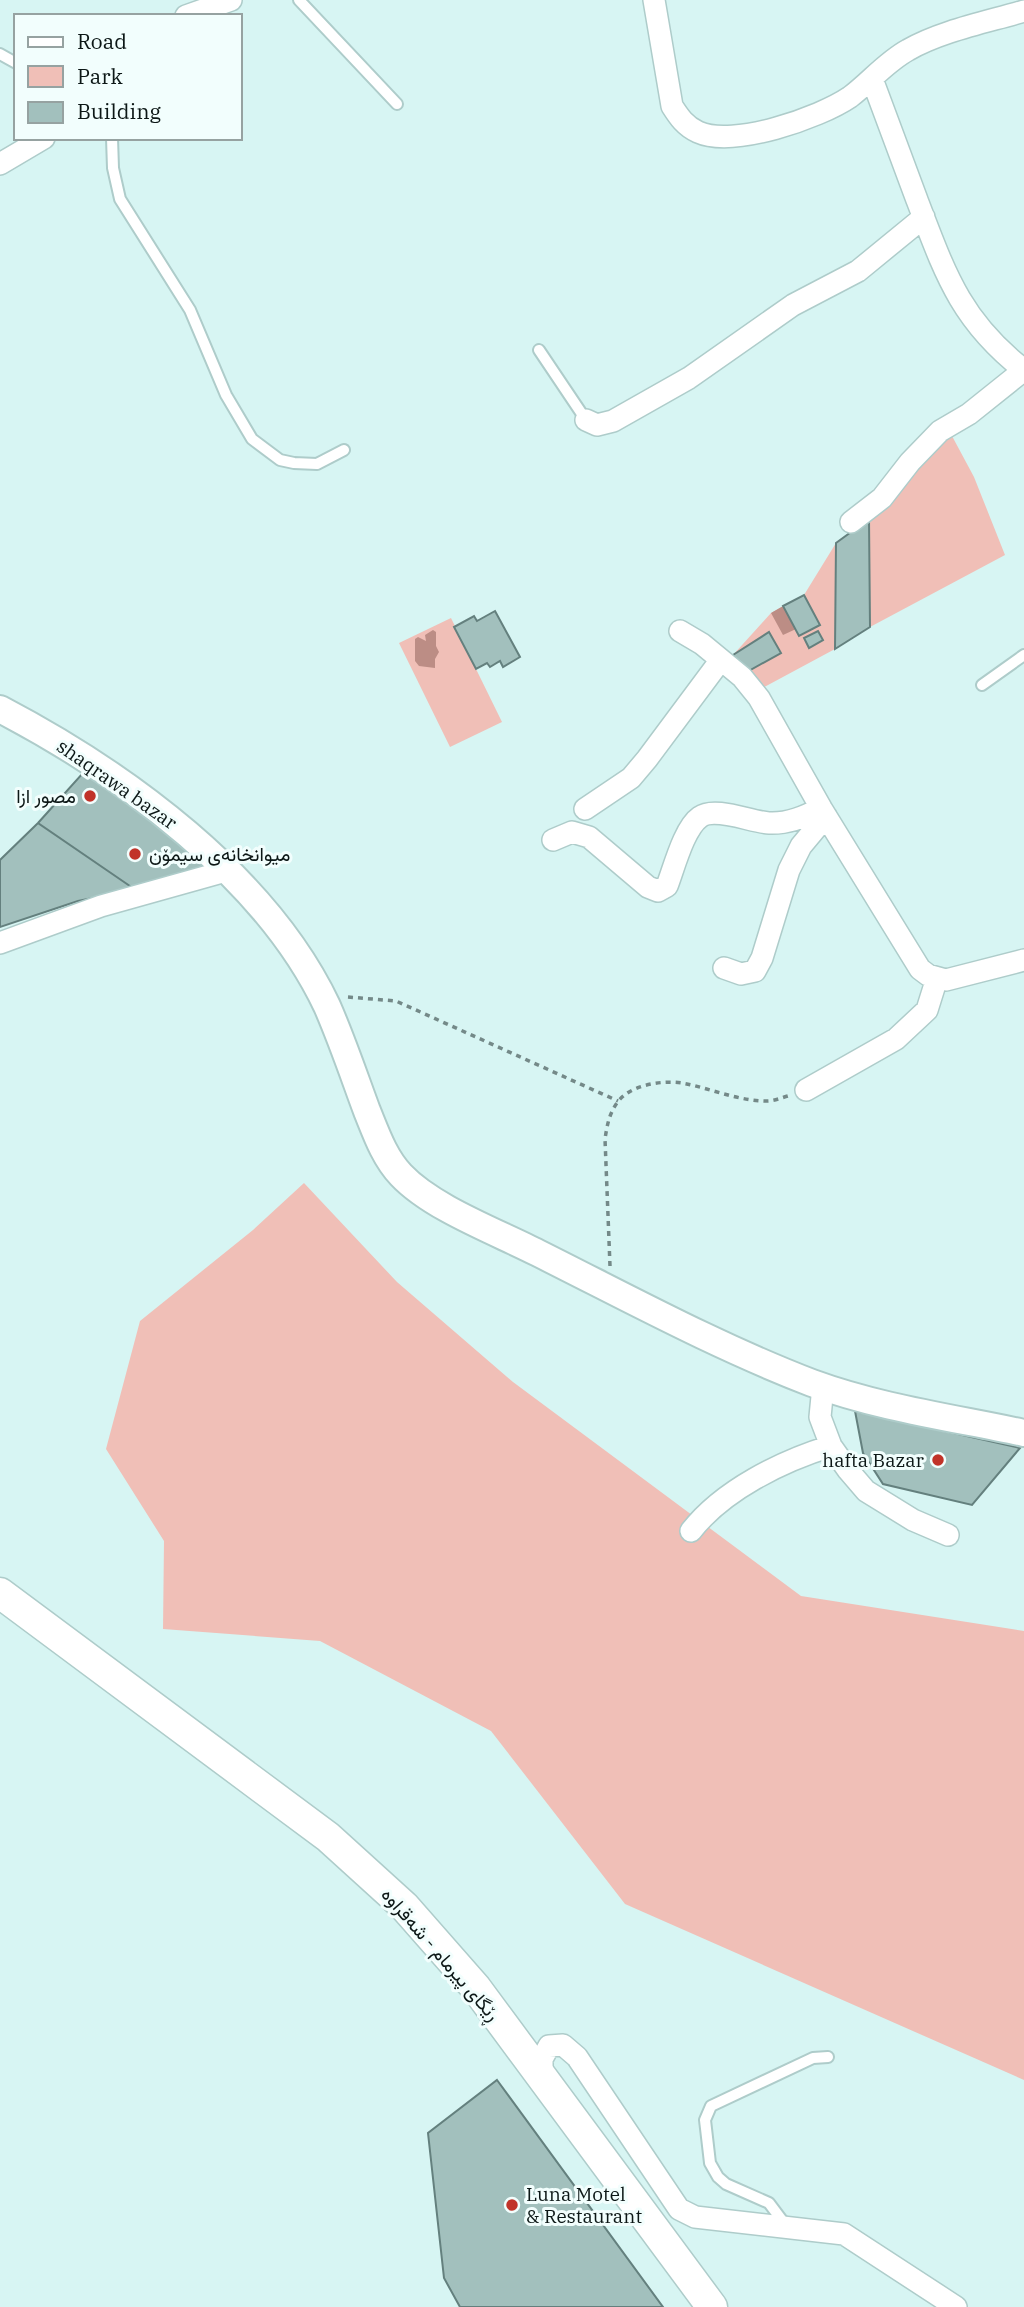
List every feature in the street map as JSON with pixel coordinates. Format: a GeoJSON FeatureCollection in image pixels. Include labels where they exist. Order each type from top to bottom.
{"type":"FeatureCollection","features":[{"type":"Feature","properties":{"kind":"main road","name":"ڕێگای پیرمام - شەقراوە"},"geometry":{"type":"LineString","coordinates":[[0,1593],[337,1845],[404,1906],[476,1988],[712,2307]]}},
{"type":"Feature","properties":{"kind":"street"},"geometry":{"type":"LineString","coordinates":[[192,14],[230,0]]}},
{"type":"Feature","properties":{"kind":"street"},"geometry":{"type":"LineString","coordinates":[[654,0],[672,106],[679,117],[700,133],[727,136],[790,124],[848,98],[891,61],[922,43],[1024,11]]}},
{"type":"Feature","properties":{"kind":"street"},"geometry":{"type":"LineString","coordinates":[[851,522],[882,498],[940,431],[969,414],[1024,370],[990,341],[962,305],[941,265],[872,79]]}},
{"type":"Feature","properties":{"kind":"street"},"geometry":{"type":"LineString","coordinates":[[0,164],[41,140]]}},
{"type":"Feature","properties":{"kind":"street"},"geometry":{"type":"LineString","coordinates":[[586,420],[597,425],[613,421],[689,378],[793,305],[858,271],[924,217]]}},
{"type":"Feature","properties":{"kind":"street"},"geometry":{"type":"LineString","coordinates":[[680,631],[702,644],[743,677],[759,698],[823,812],[920,969],[937,978],[956,979],[1024,960]]}},
{"type":"Feature","properties":{"kind":"street"},"geometry":{"type":"LineString","coordinates":[[585,809],[631,778],[720,661]]}},
{"type":"Feature","properties":{"kind":"street","name":"shaqrawa bazar"},"geometry":{"type":"LineString","coordinates":[[0,709],[62,744],[162,811],[257,904],[292,948],[327,1007],[382,1148],[401,1175],[436,1201],[666,1318],[823,1386],[868,1400],[1024,1433]]}},
{"type":"Feature","properties":{"kind":"street"},"geometry":{"type":"LineString","coordinates":[[553,840],[572,832],[589,837],[648,887],[658,891],[667,886],[688,832],[700,817],[714,813],[770,823],[800,820],[823,812]]}},
{"type":"Feature","properties":{"kind":"street"},"geometry":{"type":"LineString","coordinates":[[724,968],[741,974],[755,971],[762,958],[789,870],[823,812]]}},
{"type":"Feature","properties":{"kind":"street"},"geometry":{"type":"LineString","coordinates":[[0,943],[101,906],[226,871]]}},
{"type":"Feature","properties":{"kind":"street"},"geometry":{"type":"LineString","coordinates":[[806,1090],[896,1040],[927,1010],[937,978]]}},
{"type":"Feature","properties":{"kind":"street"},"geometry":{"type":"LineString","coordinates":[[823,1386],[820,1417],[831,1446],[866,1491],[913,1520],[948,1535]]}},
{"type":"Feature","properties":{"kind":"street"},"geometry":{"type":"LineString","coordinates":[[691,1531],[703,1517],[750,1482],[804,1454],[831,1446]]}},
{"type":"Feature","properties":{"kind":"street"},"geometry":{"type":"LineString","coordinates":[[542,2077],[542,2059],[550,2046],[563,2045],[577,2057],[679,2209],[695,2217],[844,2234],[956,2307]]}},
{"type":"Feature","properties":{"kind":"lane"},"geometry":{"type":"LineString","coordinates":[[299,0],[397,104]]}},
{"type":"Feature","properties":{"kind":"lane"},"geometry":{"type":"LineString","coordinates":[[112,140],[113,168],[120,199],[190,310],[226,394],[252,439],[280,460],[294,463],[317,464],[344,450]]}},
{"type":"Feature","properties":{"kind":"lane"},"geometry":{"type":"LineString","coordinates":[[539,351],[586,420]]}},
{"type":"Feature","properties":{"kind":"lane"},"geometry":{"type":"LineString","coordinates":[[982,685],[1024,656]]}},
{"type":"Feature","properties":{"kind":"lane"},"geometry":{"type":"LineString","coordinates":[[789,2229],[769,2203],[726,2184],[718,2176],[710,2162],[705,2120],[711,2106],[813,2058],[828,2057]]}},
{"type":"Feature","properties":{"kind":"path"},"geometry":{"type":"LineString","coordinates":[[327,1007],[347,997],[396,1001],[618,1101]]}},
{"type":"Feature","properties":{"kind":"path"},"geometry":{"type":"LineString","coordinates":[[611,1289],[605,1139],[609,1118],[618,1101],[634,1090],[656,1082],[682,1083],[723,1095],[769,1101],[806,1090]]}},
{"type":"Feature","properties":{"kind":"green space"},"geometry":{"type":"Polygon","coordinates":[[[952,436],[974,477],[1005,555],[870,627],[869,519],[941,440],[952,436]]]}},
{"type":"Feature","properties":{"kind":"green space"},"geometry":{"type":"Polygon","coordinates":[[[836,543],[835,649],[757,691],[733,655],[771,613],[804,595],[836,543]]]}},
{"type":"Feature","properties":{"kind":"green space"},"geometry":{"type":"Polygon","coordinates":[[[451,618],[502,722],[450,747],[399,643],[451,618]]]}},
{"type":"Feature","properties":{"kind":"green space"},"geometry":{"type":"Polygon","coordinates":[[[304,1183],[397,1282],[513,1382],[801,1596],[1024,1631],[1024,2080],[625,1904],[491,1731],[320,1641],[163,1629],[164,1541],[106,1449],[140,1321],[253,1230],[304,1183]]]}},
{"type":"Feature","properties":{"kind":"shaded area"},"geometry":{"type":"Polygon","coordinates":[[[783,606],[796,629],[783,635],[771,613],[783,606]]]}},
{"type":"Feature","properties":{"kind":"shaded area"},"geometry":{"type":"Polygon","coordinates":[[[433,630],[436,632],[439,652],[435,659],[435,668],[419,666],[415,661],[415,639],[418,637],[426,641],[425,635],[433,630]]]}},
{"type":"Feature","properties":{"kind":"building"},"geometry":{"type":"Polygon","coordinates":[[[869,519],[870,627],[835,649],[836,543],[869,519]]]}},
{"type":"Feature","properties":{"kind":"building"},"geometry":{"type":"Polygon","coordinates":[[[804,595],[820,625],[799,636],[783,606],[804,595]]]}},
{"type":"Feature","properties":{"kind":"building"},"geometry":{"type":"Polygon","coordinates":[[[495,611],[520,657],[503,667],[500,661],[490,667],[487,663],[476,669],[454,627],[474,616],[477,621],[495,611]]]}},
{"type":"Feature","properties":{"kind":"building"},"geometry":{"type":"Polygon","coordinates":[[[818,631],[823,640],[809,648],[804,638],[818,631]]]}},
{"type":"Feature","properties":{"kind":"building"},"geometry":{"type":"Polygon","coordinates":[[[769,632],[781,653],[745,673],[733,655],[769,632]]]}},
{"type":"Feature","properties":{"kind":"building"},"geometry":{"type":"Polygon","coordinates":[[[91,764],[226,871],[78,901],[0,927],[0,860],[38,823],[91,764]]]}},
{"type":"Feature","properties":{"kind":"building"},"geometry":{"type":"Polygon","coordinates":[[[91,764],[226,871],[143,895],[38,823],[91,764]]]}},
{"type":"Feature","properties":{"kind":"building","name":"hafta Bazar"},"geometry":{"type":"Polygon","coordinates":[[[855,1411],[1020,1448],[972,1505],[883,1484],[863,1453],[855,1411]]]}},
{"type":"Feature","properties":{"kind":"building","name":"Luna Motel & Restaurant"},"geometry":{"type":"Polygon","coordinates":[[[497,2080],[663,2307],[460,2307],[444,2278],[428,2133],[497,2080]]]}},
{"type":"Feature","properties":{"kind":"place","name":"مصور ازا"},"geometry":{"type":"Point","coordinates":[90,796]}},
{"type":"Feature","properties":{"kind":"place","name":"میوانخانەی سیمۆن"},"geometry":{"type":"Point","coordinates":[135,854]}},
{"type":"Feature","properties":{"kind":"place","name":"hafta Bazar"},"geometry":{"type":"Point","coordinates":[938,1460]}},
{"type":"Feature","properties":{"kind":"place","name":"Luna Motel & Restaurant"},"geometry":{"type":"Point","coordinates":[512,2205]}}]}
